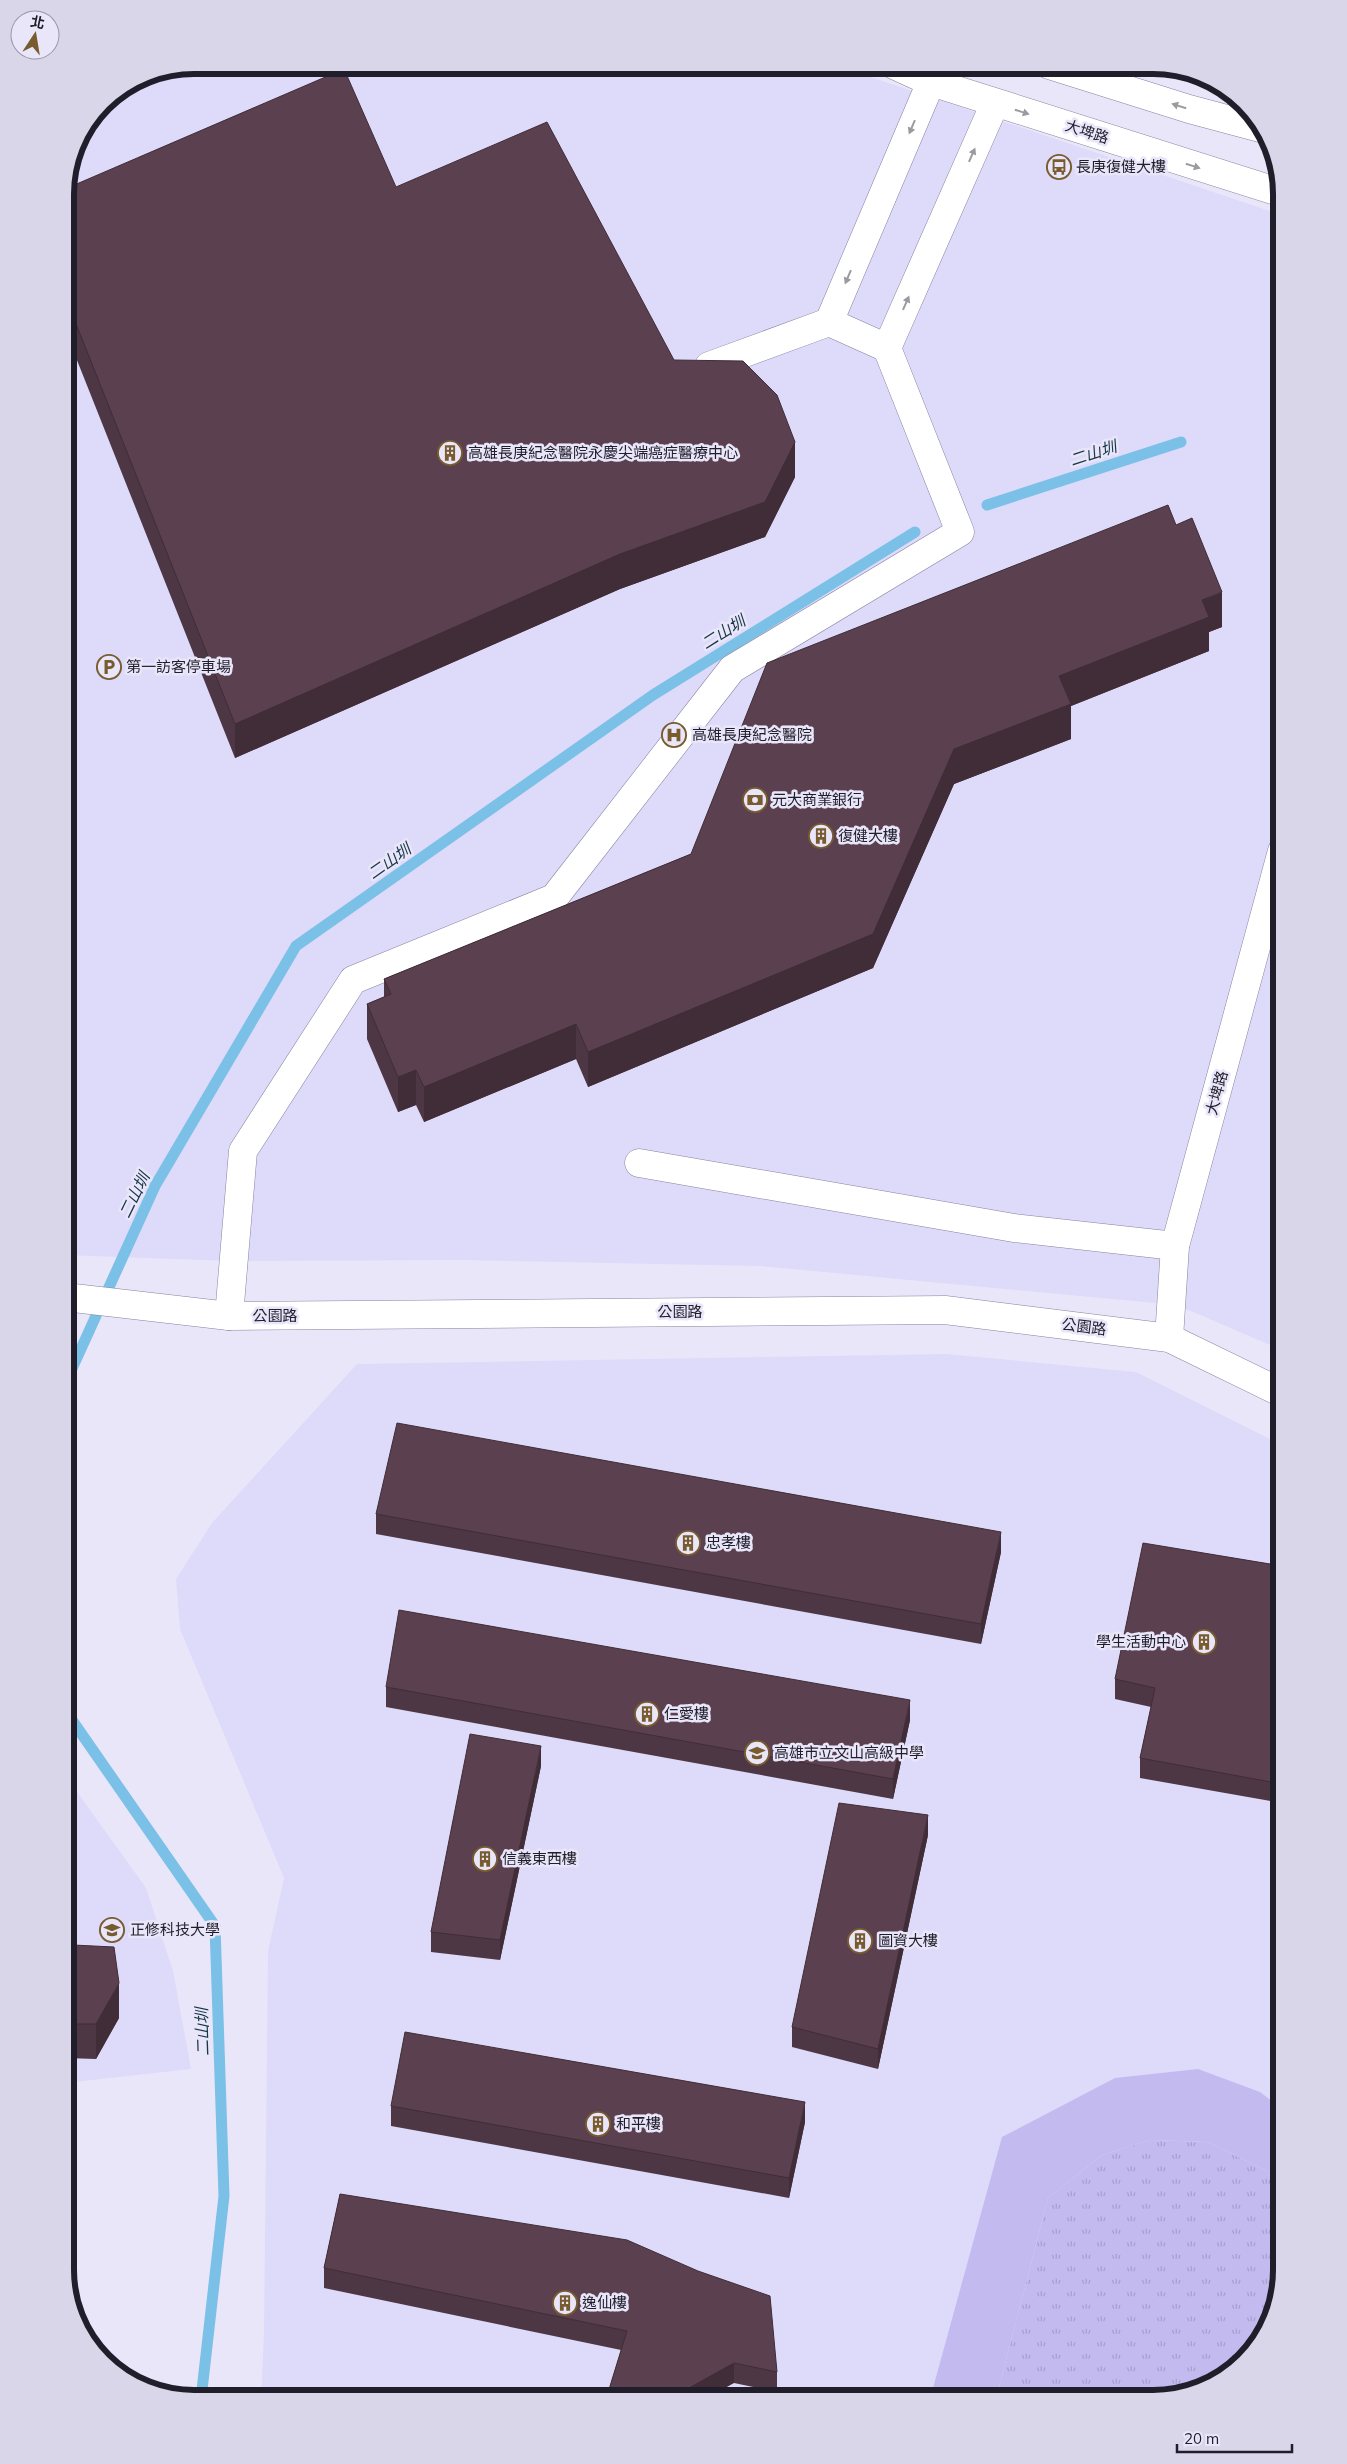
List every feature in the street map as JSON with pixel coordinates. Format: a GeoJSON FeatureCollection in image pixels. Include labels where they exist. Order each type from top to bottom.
{"type":"FeatureCollection","features":[{"type":"Feature","properties":{"kind":"street","name":"大埤路"},"geometry":{"type":"LineString","coordinates":[[914,74],[931,82],[995,103],[1273,190]]}},
{"type":"Feature","properties":{"kind":"street"},"geometry":{"type":"LineString","coordinates":[[1078,74],[1189,109],[1251,126]]}},
{"type":"Feature","properties":{"kind":"street"},"geometry":{"type":"LineString","coordinates":[[829,322],[931,82]]}},
{"type":"Feature","properties":{"kind":"street"},"geometry":{"type":"LineString","coordinates":[[887,348],[995,103]]}},
{"type":"Feature","properties":{"kind":"street"},"geometry":{"type":"LineString","coordinates":[[229,1316],[243,1151],[353,980],[554,898],[732,669],[960,532],[887,348],[829,322],[709,366]]}},
{"type":"Feature","properties":{"kind":"street","name":"大埤路"},"geometry":{"type":"LineString","coordinates":[[1169,1338],[1175,1246],[1273,884]]}},
{"type":"Feature","properties":{"kind":"street"},"geometry":{"type":"LineString","coordinates":[[639,1163],[1014,1228],[1175,1246]]}},
{"type":"Feature","properties":{"kind":"street","name":"公園路"},"geometry":{"type":"LineString","coordinates":[[74,1298],[229,1316],[945,1310],[1169,1338],[1273,1389]]}},
{"type":"Feature","properties":{"kind":"shaded area","name":"高雄長庚紀念醫院"},"geometry":{"type":"Polygon","coordinates":[[[194,74],[862,74],[1273,212],[1273,1346],[1177,1305],[760,1266],[462,1260],[229,1261],[74,1255],[74,186],[83,148],[94,127],[109,109],[127,94],[155,80],[170,76],[194,74]]]}},
{"type":"Feature","properties":{"kind":"shaded area","name":"高雄市立文山高級中學"},"geometry":{"type":"Polygon","coordinates":[[[946,1354],[1136,1372],[1273,1440],[1273,2270],[1269,2301],[1261,2323],[1253,2337],[1232,2360],[1220,2370],[1192,2384],[1177,2388],[1153,2390],[261,2390],[264,2334],[268,1951],[284,1878],[180,1629],[176,1579],[212,1523],[357,1364],[946,1354]]]}},
{"type":"Feature","properties":{"kind":"shaded area","name":"正修科技大學"},"geometry":{"type":"Polygon","coordinates":[[[74,1788],[146,1888],[173,1971],[191,2069],[74,2082],[74,1788]]]}},
{"type":"Feature","properties":{"kind":"green space"},"geometry":{"type":"Polygon","coordinates":[[[1198,2069],[1260,2092],[1273,2102],[1273,2182],[1267,2171],[1208,2142],[1150,2140],[1102,2155],[1048,2198],[998,2390],[932,2390],[1002,2137],[1115,2078],[1198,2069]]]}},
{"type":"Feature","properties":{"kind":"green space"},"geometry":{"type":"Polygon","coordinates":[[[1150,2140],[1208,2142],[1267,2171],[1273,2182],[1273,2270],[1269,2301],[1261,2323],[1243,2349],[1220,2370],[1192,2384],[1177,2388],[1153,2390],[998,2390],[1048,2198],[1102,2155],[1150,2140]]]}},
{"type":"Feature","properties":{"kind":"building","name":"高雄長庚紀念醫院永慶尖端癌症醫療中心"},"geometry":{"type":"Polygon","coordinates":[[[332,74],[346,74],[396,187],[547,122],[674,360],[743,361],[777,395],[795,442],[765,502],[620,554],[235,724],[74,319],[74,185],[332,74]]]}},
{"type":"Feature","properties":{"kind":"building","name":"復健大樓"},"geometry":{"type":"Polygon","coordinates":[[[1168,505],[1176,525],[1192,518],[1222,592],[1202,600],[1209,617],[1059,676],[1071,704],[954,749],[873,934],[588,1052],[576,1024],[424,1087],[416,1070],[398,1077],[367,1004],[391,994],[384,979],[691,854],[767,663],[1168,505]]]}},
{"type":"Feature","properties":{"kind":"building","name":"忠孝樓"},"geometry":{"type":"Polygon","coordinates":[[[397,1423],[1001,1532],[981,1624],[376,1514],[397,1423]]]}},
{"type":"Feature","properties":{"kind":"building","name":"學生活動中心"},"geometry":{"type":"Polygon","coordinates":[[[1143,1543],[1273,1565],[1273,1782],[1140,1758],[1155,1688],[1115,1679],[1143,1543]]]}},
{"type":"Feature","properties":{"kind":"building","name":"仁愛樓"},"geometry":{"type":"Polygon","coordinates":[[[399,1610],[910,1700],[893,1779],[386,1687],[399,1610]]]}},
{"type":"Feature","properties":{"kind":"building","name":"信義東西樓"},"geometry":{"type":"Polygon","coordinates":[[[470,1734],[541,1746],[500,1940],[431,1932],[470,1734]]]}},
{"type":"Feature","properties":{"kind":"building","name":"圖資大樓"},"geometry":{"type":"Polygon","coordinates":[[[839,1803],[928,1815],[878,2049],[792,2027],[839,1803]]]}},
{"type":"Feature","properties":{"kind":"building"},"geometry":{"type":"Polygon","coordinates":[[[74,1945],[114,1947],[119,1983],[96,2024],[74,2024],[74,1945]]]}},
{"type":"Feature","properties":{"kind":"building","name":"和平樓"},"geometry":{"type":"Polygon","coordinates":[[[405,2032],[805,2102],[789,2178],[391,2106],[405,2032]]]}},
{"type":"Feature","properties":{"kind":"building","name":"逸仙樓"},"geometry":{"type":"Polygon","coordinates":[[[340,2194],[627,2240],[698,2271],[770,2296],[777,2372],[734,2363],[685,2390],[609,2390],[627,2331],[324,2268],[340,2194]]]}},
{"type":"Feature","properties":{"kind":"waterway","name":"二山圳"},"geometry":{"type":"LineString","coordinates":[[987,505],[1181,442]]}},
{"type":"Feature","properties":{"kind":"waterway","name":"二山圳"},"geometry":{"type":"LineString","coordinates":[[74,1364],[155,1186],[296,946],[653,695],[915,532]]}},
{"type":"Feature","properties":{"kind":"waterway","name":"二山圳"},"geometry":{"type":"LineString","coordinates":[[74,1723],[215,1926],[224,2196],[202,2390]]}},
{"type":"Feature","properties":{"kind":"place","name":"長庚復健大樓"},"geometry":{"type":"Point","coordinates":[1059,167]}},
{"type":"Feature","properties":{"kind":"place","name":"高雄長庚紀念醫院永慶尖端癌症醫療中心"},"geometry":{"type":"Point","coordinates":[450,453]}},
{"type":"Feature","properties":{"kind":"place","name":"第一訪客停車場"},"geometry":{"type":"Point","coordinates":[109,667]}},
{"type":"Feature","properties":{"kind":"place","name":"高雄長庚紀念醫院"},"geometry":{"type":"Point","coordinates":[674,735]}},
{"type":"Feature","properties":{"kind":"place","name":"元大商業銀行"},"geometry":{"type":"Point","coordinates":[755,800]}},
{"type":"Feature","properties":{"kind":"place","name":"復健大樓"},"geometry":{"type":"Point","coordinates":[821,836]}},
{"type":"Feature","properties":{"kind":"place","name":"忠孝樓"},"geometry":{"type":"Point","coordinates":[688,1543]}},
{"type":"Feature","properties":{"kind":"place","name":"學生活動中心"},"geometry":{"type":"Point","coordinates":[1204,1642]}},
{"type":"Feature","properties":{"kind":"place","name":"仁愛樓"},"geometry":{"type":"Point","coordinates":[647,1714]}},
{"type":"Feature","properties":{"kind":"place","name":"高雄市立文山高級中學"},"geometry":{"type":"Point","coordinates":[757,1753]}},
{"type":"Feature","properties":{"kind":"place","name":"信義東西樓"},"geometry":{"type":"Point","coordinates":[485,1859]}},
{"type":"Feature","properties":{"kind":"place","name":"正修科技大學"},"geometry":{"type":"Point","coordinates":[112,1930]}},
{"type":"Feature","properties":{"kind":"place","name":"圖資大樓"},"geometry":{"type":"Point","coordinates":[860,1941]}},
{"type":"Feature","properties":{"kind":"place","name":"和平樓"},"geometry":{"type":"Point","coordinates":[598,2124]}},
{"type":"Feature","properties":{"kind":"place","name":"逸仙樓"},"geometry":{"type":"Point","coordinates":[565,2303]}}]}
